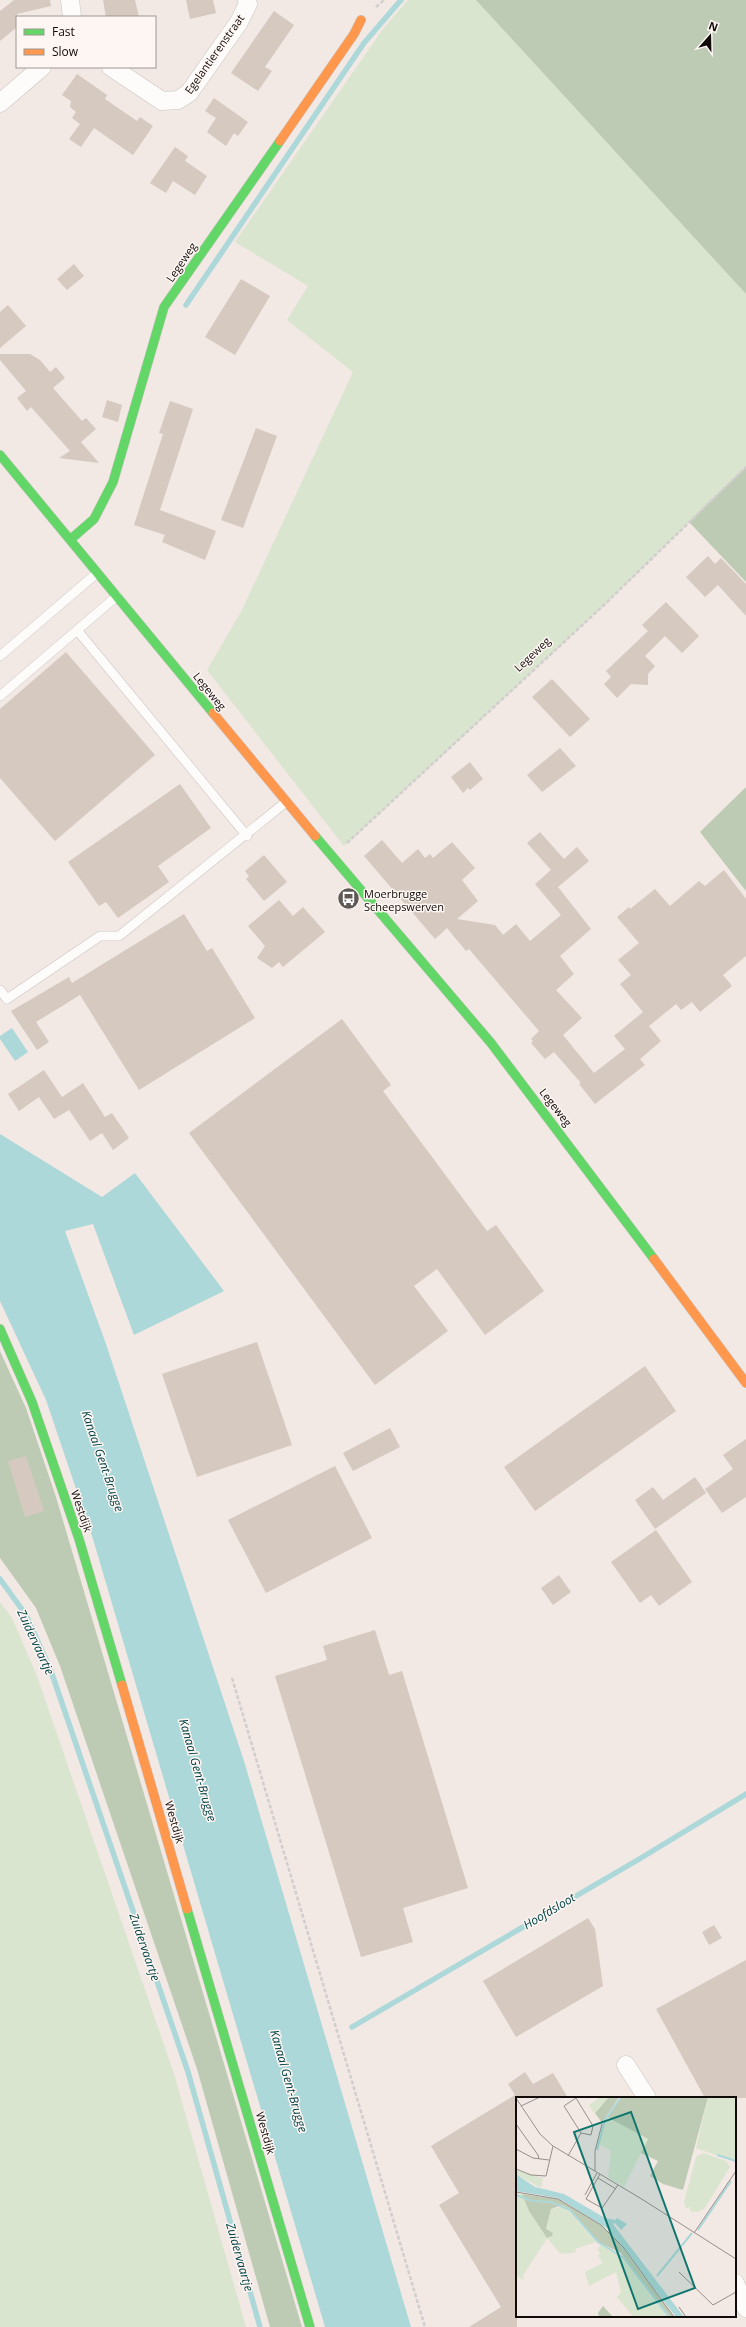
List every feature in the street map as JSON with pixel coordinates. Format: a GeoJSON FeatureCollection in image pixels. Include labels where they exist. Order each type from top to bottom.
{"type":"FeatureCollection","features":[{"type":"Feature","properties":{"kind":"street"},"geometry":{"type":"LineString","coordinates":[[70,0],[72,16]]}},
{"type":"Feature","properties":{"kind":"street","name":"Egelantierenstraat"},"geometry":{"type":"LineString","coordinates":[[112,68],[162,101],[178,100],[189,93],[239,22],[248,4],[247,0]]}},
{"type":"Feature","properties":{"kind":"street","name":"Legeweg"},"geometry":{"type":"LineString","coordinates":[[71,539],[94,519],[113,482],[164,307],[346,46],[361,20]]}},
{"type":"Feature","properties":{"kind":"street"},"geometry":{"type":"LineString","coordinates":[[0,103],[41,68]]}},
{"type":"Feature","properties":{"kind":"street","name":"Legeweg"},"geometry":{"type":"LineString","coordinates":[[0,455],[71,539],[286,802],[491,1043],[576,1153],[746,1383]]}},
{"type":"Feature","properties":{"kind":"street","name":"Westdijk"},"geometry":{"type":"LineString","coordinates":[[0,1329],[32,1402],[79,1539],[310,2327]]}},
{"type":"Feature","properties":{"kind":"street"},"geometry":{"type":"LineString","coordinates":[[626,2065],[646,2097]]}},
{"type":"Feature","properties":{"kind":"street"},"geometry":{"type":"LineString","coordinates":[[736,2285],[746,2308]]}},
{"type":"Feature","properties":{"kind":"lane"},"geometry":{"type":"LineString","coordinates":[[0,656],[98,573]]}},
{"type":"Feature","properties":{"kind":"lane"},"geometry":{"type":"LineString","coordinates":[[0,696],[117,596]]}},
{"type":"Feature","properties":{"kind":"lane"},"geometry":{"type":"LineString","coordinates":[[78,630],[247,836]]}},
{"type":"Feature","properties":{"kind":"lane"},"geometry":{"type":"LineString","coordinates":[[0,990],[7,998],[100,936],[119,936],[247,836],[286,802]]}},
{"type":"Feature","properties":{"kind":"path","name":"Legeweg"},"geometry":{"type":"LineString","coordinates":[[332,857],[609,599],[746,467]]}},
{"type":"Feature","properties":{"kind":"path"},"geometry":{"type":"LineString","coordinates":[[232,1678],[426,2327]]}},
{"type":"Feature","properties":{"kind":"green space"},"geometry":{"type":"Polygon","coordinates":[[[408,0],[476,0],[746,294],[746,467],[604,605],[344,846],[207,670],[241,612],[353,372],[287,320],[308,286],[235,242],[383,29],[408,0]]]}},
{"type":"Feature","properties":{"kind":"green space"},"geometry":{"type":"Polygon","coordinates":[[[476,0],[746,0],[746,294],[476,0]]]}},
{"type":"Feature","properties":{"kind":"green space"},"geometry":{"type":"Polygon","coordinates":[[[746,467],[746,582],[689,522],[746,467]]]}},
{"type":"Feature","properties":{"kind":"green space"},"geometry":{"type":"Polygon","coordinates":[[[746,787],[746,891],[700,832],[746,787]]]}},
{"type":"Feature","properties":{"kind":"green space"},"geometry":{"type":"Polygon","coordinates":[[[0,1351],[26,1408],[56,1497],[302,2327],[270,2327],[197,2069],[60,1666],[36,1608],[0,1558],[0,1351]]]}},
{"type":"Feature","properties":{"kind":"green space"},"geometry":{"type":"Polygon","coordinates":[[[0,1602],[12,1618],[37,1676],[174,2074],[246,2327],[0,2327],[0,1602]]]}},
{"type":"Feature","properties":{"kind":"water"},"geometry":{"type":"Polygon","coordinates":[[[12,1028],[28,1052],[15,1061],[0,1039],[0,1036],[12,1028]]]}},
{"type":"Feature","properties":{"kind":"water","name":"Kanaal Gent-Brugge"},"geometry":{"type":"Polygon","coordinates":[[[0,1134],[102,1197],[135,1173],[224,1291],[134,1335],[93,1224],[65,1231],[106,1344],[244,1761],[411,2327],[325,2327],[93,1539],[46,1400],[0,1301],[0,1134]]]}},
{"type":"Feature","properties":{"kind":"building"},"geometry":{"type":"Polygon","coordinates":[[[14,0],[50,0],[51,6],[17,14],[16,28],[0,41],[0,11],[14,0]]]}},
{"type":"Feature","properties":{"kind":"building"},"geometry":{"type":"Polygon","coordinates":[[[103,0],[135,0],[139,16],[106,16],[103,0]]]}},
{"type":"Feature","properties":{"kind":"building"},"geometry":{"type":"Polygon","coordinates":[[[186,0],[213,0],[216,13],[190,19],[186,0]]]}},
{"type":"Feature","properties":{"kind":"building"},"geometry":{"type":"Polygon","coordinates":[[[274,11],[294,25],[265,67],[272,71],[258,91],[231,73],[274,11]]]}},
{"type":"Feature","properties":{"kind":"building"},"geometry":{"type":"Polygon","coordinates":[[[77,74],[107,95],[105,99],[137,121],[140,117],[153,126],[133,155],[94,128],[81,147],[69,139],[80,124],[72,118],[76,112],[70,107],[71,101],[62,95],[77,74]]]}},
{"type":"Feature","properties":{"kind":"building"},"geometry":{"type":"Polygon","coordinates":[[[214,98],[248,122],[238,136],[234,133],[226,146],[207,132],[216,118],[205,111],[214,98]]]}},
{"type":"Feature","properties":{"kind":"building"},"geometry":{"type":"Polygon","coordinates":[[[175,147],[188,156],[185,161],[207,176],[195,195],[173,181],[166,193],[150,183],[175,147]]]}},
{"type":"Feature","properties":{"kind":"building"},"geometry":{"type":"Polygon","coordinates":[[[74,264],[84,276],[67,290],[57,279],[74,264]]]}},
{"type":"Feature","properties":{"kind":"building"},"geometry":{"type":"Polygon","coordinates":[[[241,279],[270,296],[235,355],[205,337],[241,279]]]}},
{"type":"Feature","properties":{"kind":"building"},"geometry":{"type":"Polygon","coordinates":[[[8,305],[26,326],[0,348],[0,312],[8,305]]]}},
{"type":"Feature","properties":{"kind":"building"},"geometry":{"type":"Polygon","coordinates":[[[0,354],[30,354],[40,360],[50,372],[56,367],[65,378],[53,388],[82,421],[86,418],[96,429],[81,442],[99,463],[59,458],[70,451],[31,407],[27,411],[17,398],[26,391],[0,360],[0,354]]]}},
{"type":"Feature","properties":{"kind":"building"},"geometry":{"type":"Polygon","coordinates":[[[107,400],[122,405],[118,422],[102,417],[107,400]]]}},
{"type":"Feature","properties":{"kind":"building"},"geometry":{"type":"Polygon","coordinates":[[[170,401],[193,409],[160,510],[216,531],[205,560],[162,542],[165,535],[134,525],[163,434],[159,433],[170,401]]]}},
{"type":"Feature","properties":{"kind":"building"},"geometry":{"type":"Polygon","coordinates":[[[256,428],[277,436],[243,528],[221,520],[256,428]]]}},
{"type":"Feature","properties":{"kind":"building"},"geometry":{"type":"Polygon","coordinates":[[[708,556],[715,564],[721,558],[746,584],[746,616],[718,585],[705,597],[686,577],[708,556]]]}},
{"type":"Feature","properties":{"kind":"building"},"geometry":{"type":"Polygon","coordinates":[[[666,602],[699,636],[682,653],[665,636],[645,656],[655,666],[648,674],[648,685],[631,684],[617,698],[604,684],[611,677],[606,671],[648,631],[642,625],[666,602]]]}},
{"type":"Feature","properties":{"kind":"building"},"geometry":{"type":"Polygon","coordinates":[[[66,652],[155,755],[55,841],[0,778],[0,709],[66,652]]]}},
{"type":"Feature","properties":{"kind":"building"},"geometry":{"type":"Polygon","coordinates":[[[552,679],[590,719],[570,737],[532,697],[552,679]]]}},
{"type":"Feature","properties":{"kind":"building"},"geometry":{"type":"Polygon","coordinates":[[[560,748],[576,766],[542,792],[527,775],[560,748]]]}},
{"type":"Feature","properties":{"kind":"building"},"geometry":{"type":"Polygon","coordinates":[[[470,762],[483,779],[470,790],[468,788],[463,793],[451,777],[470,762]]]}},
{"type":"Feature","properties":{"kind":"building"},"geometry":{"type":"Polygon","coordinates":[[[180,784],[211,828],[158,866],[169,882],[118,918],[106,902],[99,906],[68,862],[180,784]]]}},
{"type":"Feature","properties":{"kind":"building"},"geometry":{"type":"Polygon","coordinates":[[[540,832],[564,859],[577,847],[589,861],[558,887],[591,929],[560,956],[574,974],[556,990],[582,1018],[563,1035],[594,1073],[625,1049],[614,1036],[643,1012],[620,984],[631,975],[618,960],[639,943],[617,917],[629,907],[630,909],[655,889],[670,906],[699,881],[705,886],[724,870],[746,899],[746,956],[723,975],[732,986],[700,1012],[692,1002],[681,1010],[676,1004],[649,1026],[661,1041],[640,1059],[645,1065],[595,1104],[579,1084],[581,1083],[554,1052],[545,1059],[531,1043],[533,1041],[531,1039],[539,1031],[469,949],[466,951],[447,928],[435,939],[364,856],[382,840],[402,863],[418,849],[425,858],[430,854],[433,858],[452,842],[475,868],[462,880],[478,901],[457,919],[495,925],[503,935],[516,924],[530,941],[561,915],[535,884],[551,870],[527,843],[540,832]]]}},
{"type":"Feature","properties":{"kind":"building"},"geometry":{"type":"Polygon","coordinates":[[[264,855],[287,882],[264,901],[246,879],[249,876],[245,871],[264,855]]]}},
{"type":"Feature","properties":{"kind":"building"},"geometry":{"type":"Polygon","coordinates":[[[279,900],[293,916],[303,907],[325,932],[283,967],[279,962],[272,968],[257,958],[265,946],[248,926],[279,900]]]}},
{"type":"Feature","properties":{"kind":"building"},"geometry":{"type":"Polygon","coordinates":[[[184,914],[207,951],[212,948],[255,1018],[139,1090],[80,995],[36,1022],[49,1042],[37,1050],[11,1011],[69,977],[72,983],[184,914]]]}},
{"type":"Feature","properties":{"kind":"building"},"geometry":{"type":"Polygon","coordinates":[[[342,1019],[391,1085],[383,1091],[487,1231],[496,1225],[544,1291],[485,1335],[437,1269],[414,1286],[448,1331],[375,1385],[189,1133],[342,1019]]]}},
{"type":"Feature","properties":{"kind":"building"},"geometry":{"type":"Polygon","coordinates":[[[44,1070],[62,1097],[83,1083],[105,1117],[112,1113],[129,1138],[113,1150],[102,1133],[90,1141],[69,1110],[54,1119],[39,1097],[19,1111],[8,1094],[44,1070]]]}},
{"type":"Feature","properties":{"kind":"building"},"geometry":{"type":"Polygon","coordinates":[[[257,1342],[292,1445],[197,1477],[162,1374],[257,1342]]]}},
{"type":"Feature","properties":{"kind":"building"},"geometry":{"type":"Polygon","coordinates":[[[645,1366],[676,1411],[535,1511],[504,1467],[645,1366]]]}},
{"type":"Feature","properties":{"kind":"building"},"geometry":{"type":"Polygon","coordinates":[[[390,1428],[400,1447],[353,1471],[343,1453],[390,1428]]]}},
{"type":"Feature","properties":{"kind":"building"},"geometry":{"type":"Polygon","coordinates":[[[746,1439],[746,1497],[722,1513],[705,1489],[733,1469],[723,1455],[746,1439]]]}},
{"type":"Feature","properties":{"kind":"building"},"geometry":{"type":"Polygon","coordinates":[[[26,1456],[44,1511],[25,1517],[8,1461],[26,1456]]]}},
{"type":"Feature","properties":{"kind":"building"},"geometry":{"type":"Polygon","coordinates":[[[335,1466],[372,1538],[266,1593],[228,1520],[335,1466]]]}},
{"type":"Feature","properties":{"kind":"building"},"geometry":{"type":"Polygon","coordinates":[[[695,1477],[706,1493],[655,1529],[635,1500],[653,1487],[663,1500],[695,1477]]]}},
{"type":"Feature","properties":{"kind":"building"},"geometry":{"type":"Polygon","coordinates":[[[656,1530],[692,1582],[659,1606],[651,1595],[640,1603],[611,1562],[656,1530]]]}},
{"type":"Feature","properties":{"kind":"building"},"geometry":{"type":"Polygon","coordinates":[[[559,1575],[571,1592],[553,1605],[541,1588],[559,1575]]]}},
{"type":"Feature","properties":{"kind":"building"},"geometry":{"type":"Polygon","coordinates":[[[375,1630],[389,1675],[402,1671],[468,1888],[403,1908],[413,1942],[361,1957],[275,1676],[327,1660],[323,1646],[375,1630]]]}},
{"type":"Feature","properties":{"kind":"building"},"geometry":{"type":"Polygon","coordinates":[[[588,1918],[595,1929],[603,1986],[516,2037],[483,1981],[588,1918]]]}},
{"type":"Feature","properties":{"kind":"building"},"geometry":{"type":"Polygon","coordinates":[[[714,1925],[722,1938],[709,1945],[702,1932],[714,1925]]]}},
{"type":"Feature","properties":{"kind":"building"},"geometry":{"type":"Polygon","coordinates":[[[746,1960],[746,2098],[704,2097],[656,2009],[746,1960]]]}},
{"type":"Feature","properties":{"kind":"building"},"geometry":{"type":"Polygon","coordinates":[[[525,2072],[533,2084],[553,2073],[567,2097],[516,2097],[517,2327],[469,2327],[501,2307],[439,2205],[459,2193],[431,2146],[515,2095],[508,2084],[525,2072]]]}},
{"type":"Feature","properties":{"kind":"waterway"},"geometry":{"type":"LineString","coordinates":[[186,305],[364,43],[401,0]]}},
{"type":"Feature","properties":{"kind":"waterway","name":"Zuidervaartje"},"geometry":{"type":"LineString","coordinates":[[0,1579],[26,1615],[51,1671],[188,2072],[260,2327]]}},
{"type":"Feature","properties":{"kind":"waterway","name":"Hoofdsloot"},"geometry":{"type":"LineString","coordinates":[[352,2027],[641,1858],[746,1794]]}},
{"type":"Feature","properties":{"kind":"traffic: fast"},"geometry":{"type":"LineString","coordinates":[[71,539],[94,519],[113,482],[164,307],[280,141]]}},
{"type":"Feature","properties":{"kind":"traffic: fast"},"geometry":{"type":"LineString","coordinates":[[0,455],[213,713]]}},
{"type":"Feature","properties":{"kind":"traffic: fast"},"geometry":{"type":"LineString","coordinates":[[315,836],[491,1043],[654,1259]]}},
{"type":"Feature","properties":{"kind":"traffic: fast"},"geometry":{"type":"LineString","coordinates":[[0,1329],[32,1402],[79,1539],[122,1685]]}},
{"type":"Feature","properties":{"kind":"traffic: fast"},"geometry":{"type":"LineString","coordinates":[[187,1909],[310,2327]]}},
{"type":"Feature","properties":{"kind":"traffic: slow"},"geometry":{"type":"LineString","coordinates":[[280,141],[354,34],[361,20]]}},
{"type":"Feature","properties":{"kind":"traffic: slow"},"geometry":{"type":"LineString","coordinates":[[213,713],[315,836]]}},
{"type":"Feature","properties":{"kind":"traffic: slow"},"geometry":{"type":"LineString","coordinates":[[654,1259],[746,1383]]}},
{"type":"Feature","properties":{"kind":"traffic: slow"},"geometry":{"type":"LineString","coordinates":[[122,1685],[187,1909]]}},
{"type":"Feature","properties":{"kind":"place","name":"Moerbrugge Scheepswerven"},"geometry":{"type":"Point","coordinates":[348,899]}}]}
